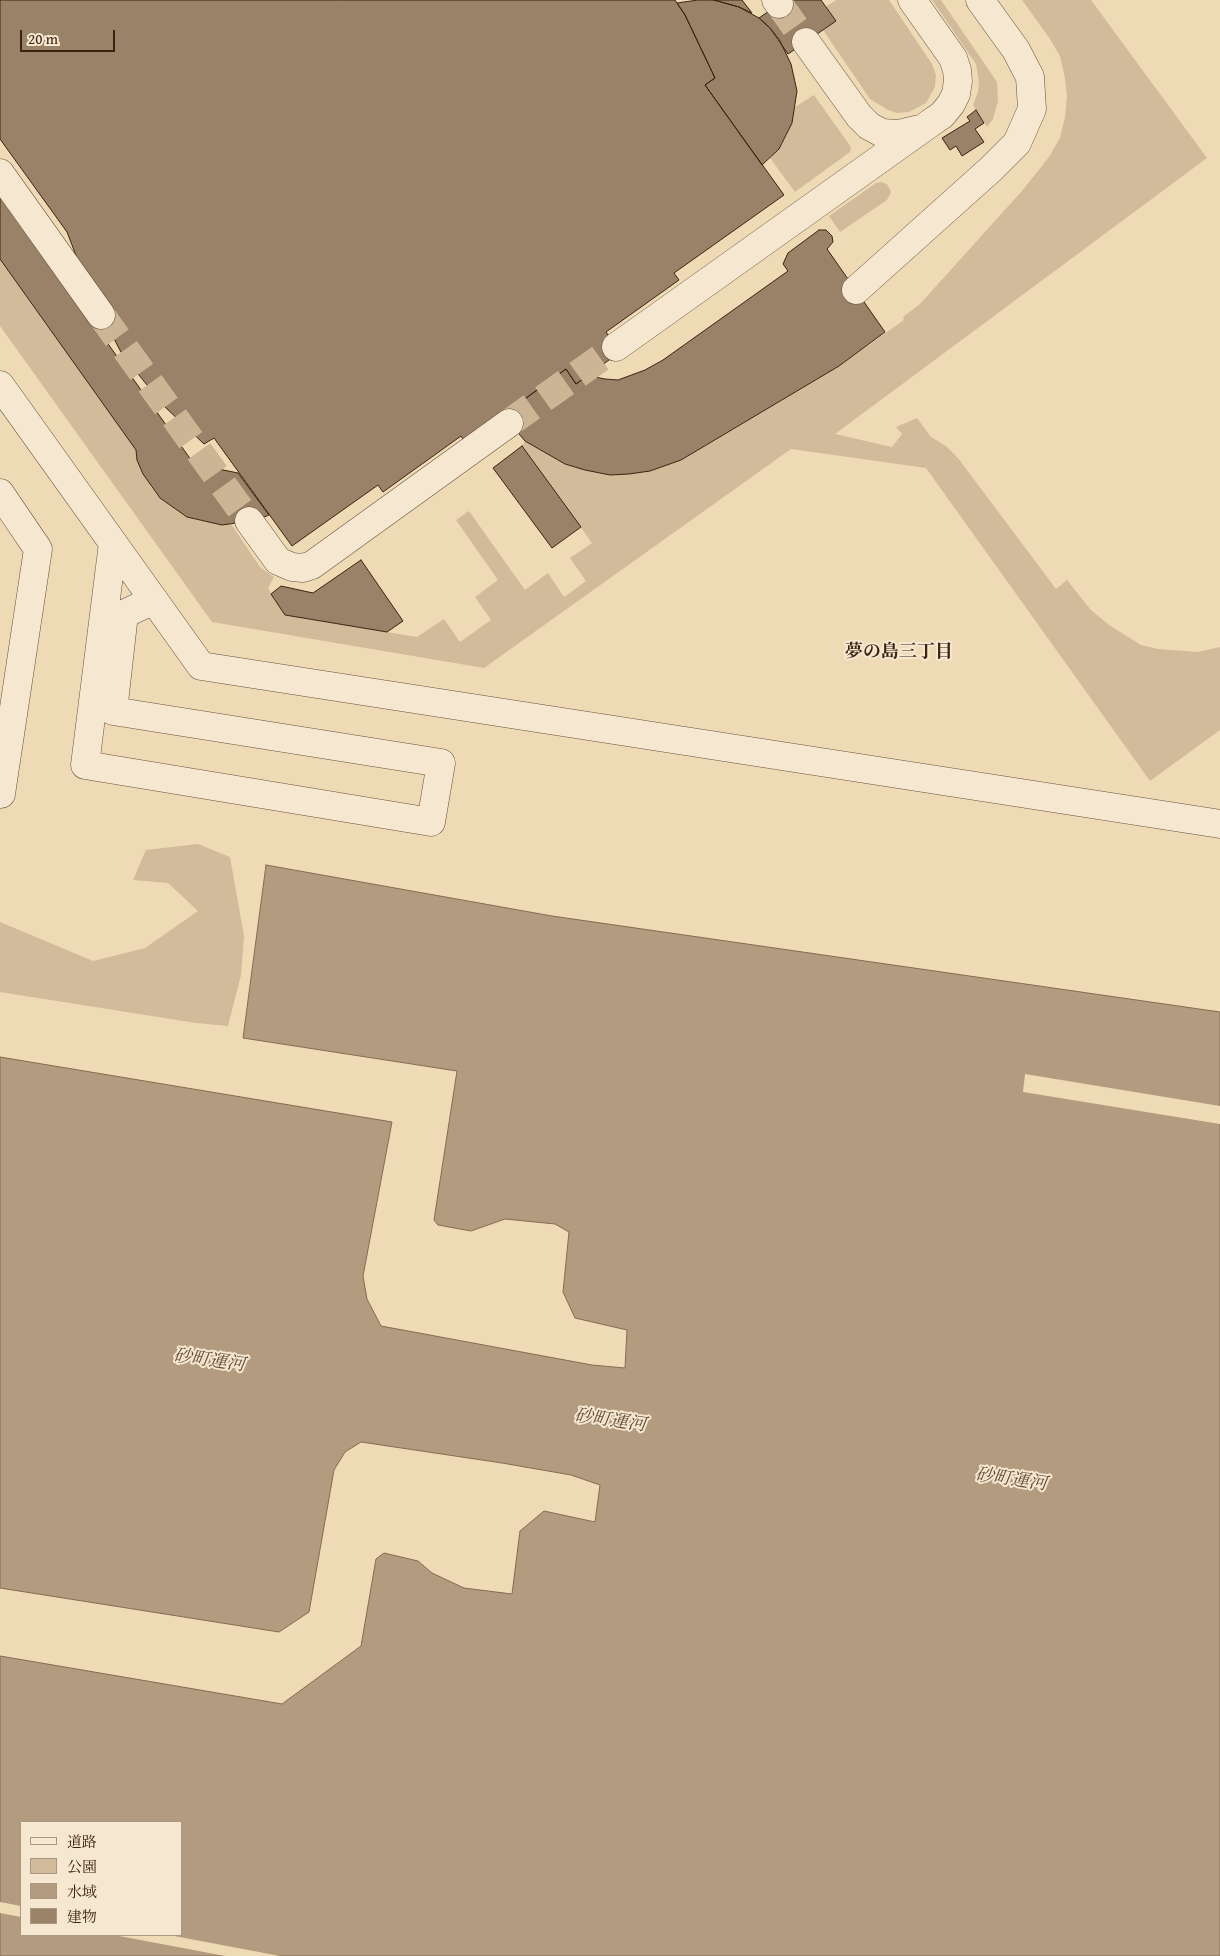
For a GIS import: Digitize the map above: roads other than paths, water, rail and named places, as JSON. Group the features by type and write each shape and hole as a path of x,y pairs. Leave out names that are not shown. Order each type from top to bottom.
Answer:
{"lane":[{"path":"616,347 942,115 956,94 957,70 953,58 912,0"},
{"path":"856,290 984,176 1018,143 1032,109 1030,77 1016,50 980,0"},
{"path":"806,42 859,116 869,126 882,133 898,134 914,131 929,124"},
{"path":"0,173 102,315"},
{"path":"0,385 201,666 1220,824"},
{"path":"249,521 278,561 292,567 303,568 312,565 509,424"},
{"path":"0,493 38,549 1,794"},
{"path":"113,543 85,765 431,822 441,763 113,712 124,614 154,600"}],"water":[{"name":"砂町運河","path":"266,865 552,916 1220,1012 1220,1956 0,1956 0,1656 282,1704 361,1646 376,1559 384,1553 418,1561 432,1573 464,1588 512,1594 520,1531 544,1511 595,1522 600,1485 571,1475 361,1442 345,1452 334,1470 309,1612 279,1632 0,1588 0,1057 392,1122 363,1276 367,1299 381,1326 592,1365 625,1368 627,1330 575,1318 563,1292 569,1232 555,1224 505,1219 471,1231 438,1225 434,1220 457,1071 243,1038"}],"tunnel":[{"path":"779,4 806,42"},
{"path":"101,315 249,521"},
{"path":"509,423 616,347"}],"district":[{"name":"夢の島三丁目","path":"899,652"}]}
